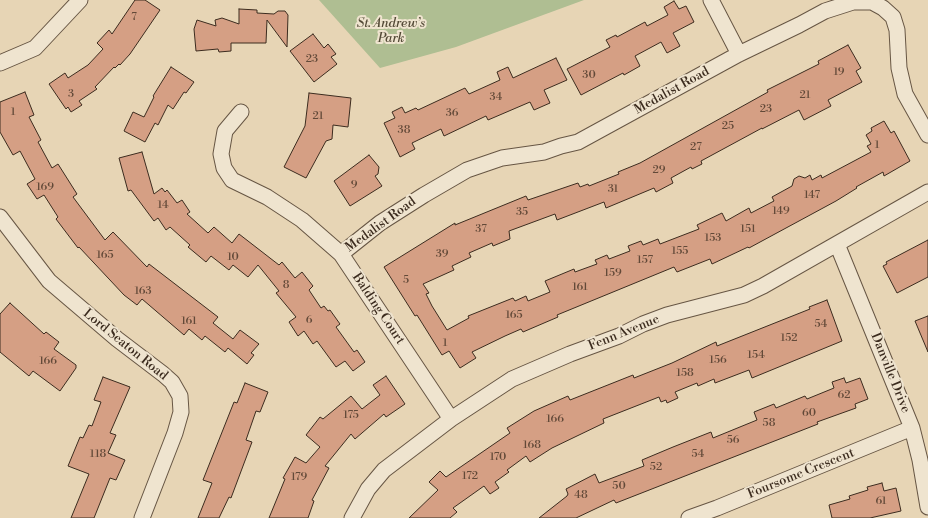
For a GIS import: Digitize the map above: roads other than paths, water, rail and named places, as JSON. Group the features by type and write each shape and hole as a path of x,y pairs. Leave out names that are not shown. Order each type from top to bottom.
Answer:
{"street":[{"path":"0,63 34,48 80,0"},
{"path":"711,0 739,54"},
{"name":"Medalist Road","path":"341,254 380,223 467,170 502,158 544,152 578,142 739,54 840,4 872,2 883,8 893,17 897,30 899,68 905,94 928,135"},
{"name":"Balding Court","path":"241,112 225,131 221,154 224,168 232,180 267,197 302,220 324,237 329,244 341,254 451,418"},
{"name":"Fenn Avenue","path":"352,518 368,489 384,470 451,418 527,371 619,336 655,320 744,295 763,286 928,192"},
{"name":"Lord Seaton Road","path":"0,216 49,281 117,339 163,374 172,382 180,396 181,412 175,433 142,518"},
{"name":"Danville Drive","path":"837,244 912,428 920,460 928,507"},
{"name":"Foursome Crescent","path":"689,518 719,513 912,428"}],"park label":[{"name":"St. Andrew’s Park","path":"391,32"}]}
